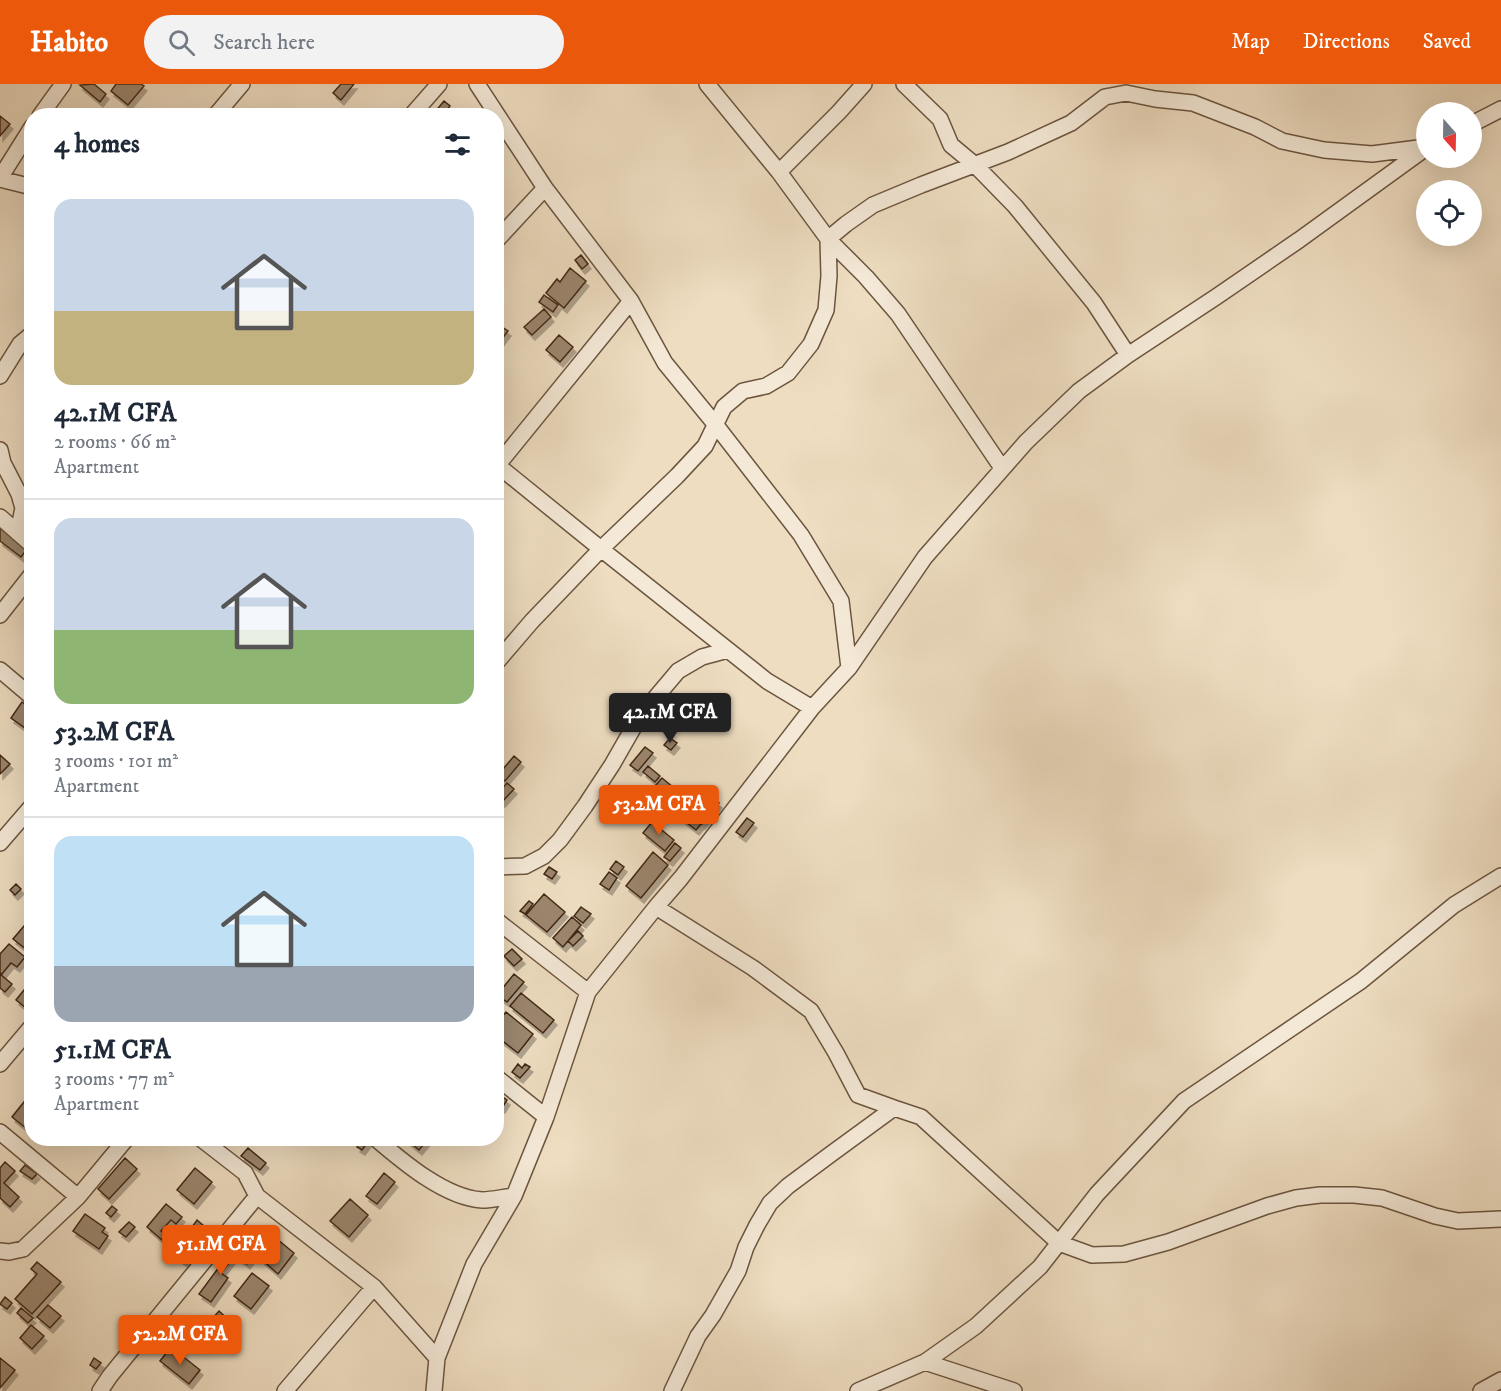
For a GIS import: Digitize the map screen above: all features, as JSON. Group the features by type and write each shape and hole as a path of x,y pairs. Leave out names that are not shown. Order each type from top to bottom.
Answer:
{"street":[{"path":"46,108 63,84"},
{"path":"222,108 242,84"},
{"path":"418,108 439,84"},
{"path":"477,84 493,108"},
{"path":"707,84 778,172 828,239 866,277 898,314 1002,468"},
{"path":"778,172 864,84"},
{"path":"904,84 940,119 951,145 975,165 1015,206 1094,303 1128,355"},
{"path":"828,239 873,205 1008,152 1071,123 1106,97 1126,93 1193,103 1255,127 1282,141 1324,150 1372,154 1416,149"},
{"path":"1482,119 1501,109"},
{"path":"504,125 545,188 631,301 665,363 801,535 841,601 849,668"},
{"path":"24,140 0,179 24,185"},
{"path":"434,1391 437,1358 474,1264 514,1196 546,1117 588,993 688,869 812,708 849,668 925,557 1026,442 1079,391 1128,355 1299,240 1416,155"},
{"path":"504,232 545,188"},
{"path":"504,654 601,549 705,447 723,407 743,391 766,386 788,373 811,344 826,310 829,276 828,239"},
{"path":"504,457 631,301"},
{"path":"0,376 24,341"},
{"path":"0,450 3,463 19,494 23,508 18,533"},
{"path":"504,472 766,681 812,708"},
{"path":"0,517 24,538"},
{"path":"0,615 24,584"},
{"path":"504,867 525,866 544,856 560,840 585,806 640,716 678,671 702,657 728,650"},
{"path":"0,670 24,691"},
{"path":"0,843 24,815"},
{"path":"858,1391 925,1362 976,1326 1040,1267 1097,1194 1184,1101 1361,981 1454,905 1501,876"},
{"path":"656,907 753,968 811,1011 858,1095 921,1117 1059,1243 1092,1255 1124,1254 1168,1242 1267,1206 1296,1198 1320,1195 1382,1198 1435,1216 1458,1221 1501,1219"},
{"path":"504,926 588,993"},
{"path":"0,1064 24,1036"},
{"path":"504,1083 546,1117"},
{"path":"672,1391 698,1336 738,1271 757,1224 770,1203 788,1186 894,1108"},
{"path":"0,1132 78,1197"},
{"path":"0,1251 23,1249 78,1197 120,1146"},
{"path":"210,1146 245,1173 257,1196 374,1287 437,1358"},
{"path":"385,1146 430,1181 457,1194 482,1200 514,1196"},
{"path":"100,1391 257,1196"},
{"path":"285,1391 374,1287"},
{"path":"925,1362 1014,1391"},
{"path":"1481,1391 1501,1380"}],"building":[{"path":"94,84 106,94 100,102 80,85"},
{"path":"116,84 144,86 128,105 111,91"},
{"path":"341,84 354,84 341,100 333,93"},
{"path":"444,101 450,106 449,108 438,108"},
{"path":"0,116 10,124 0,136"},
{"path":"581,255 588,264 582,269 575,260"},
{"path":"570,268 586,281 564,308 546,293 557,279 560,282"},
{"path":"544,295 558,305 553,312 539,302"},
{"path":"544,309 551,317 532,335 524,327"},
{"path":"559,335 573,347 560,362 546,350"},
{"path":"0,528 24,547 24,553 21,557 0,541"},
{"path":"22,702 24,703 24,727 11,718"},
{"path":"670,738 677,743 671,750 664,745"},
{"path":"645,747 653,753 638,771 630,765"},
{"path":"0,755 10,764 0,774"},
{"path":"514,756 521,762 505,781 504,768"},
{"path":"648,766 660,776 655,782 643,772"},
{"path":"662,778 673,787 667,794 656,785"},
{"path":"507,783 514,789 504,800 504,786"},
{"path":"668,797 701,824 696,830 662,803"},
{"path":"712,798 719,803 702,824 695,818"},
{"path":"747,818 754,823 743,837 736,832"},
{"path":"652,822 674,840 665,851 643,833"},
{"path":"675,843 681,848 670,861 664,857"},
{"path":"653,852 668,865 641,898 626,886"},
{"path":"616,861 624,867 618,875 610,869"},
{"path":"549,867 557,872 552,879 544,874"},
{"path":"609,872 617,878 609,890 600,884"},
{"path":"16,884 21,889 15,895 10,890"},
{"path":"544,894 565,912 547,932 526,915"},
{"path":"529,901 533,904 525,914 520,911"},
{"path":"581,907 591,914 583,923 574,916"},
{"path":"572,917 581,925 563,947 553,938"},
{"path":"24,926 24,948 13,939"},
{"path":"578,931 583,936 573,946 568,941"},
{"path":"9,944 24,958 17,967 11,963 2,974 0,973 0,954"},
{"path":"512,949 522,959 514,966 504,956"},
{"path":"0,974 12,984 5,992 0,988"},
{"path":"514,974 524,982 507,1002 504,1000 504,986"},
{"path":"24,990 24,1006 16,1000"},
{"path":"521,993 554,1020 543,1033 510,1006"},
{"path":"506,1012 533,1034 518,1053 504,1042 504,1014"},
{"path":"518,1064 522,1068 525,1064 530,1067 520,1078 512,1072"},
{"path":"24,1102 24,1127 12,1117"},
{"path":"248,1148 266,1163 260,1170 241,1156"},
{"path":"125,1158 137,1169 109,1199 98,1189"},
{"path":"5,1162 15,1171 4,1183 19,1197 10,1207 0,1198 0,1168"},
{"path":"25,1165 37,1174 32,1179 20,1171"},
{"path":"195,1168 212,1182 194,1204 177,1190"},
{"path":"384,1173 395,1182 377,1204 366,1196"},
{"path":"350,1199 368,1215 349,1237 330,1221"},
{"path":"166,1204 182,1217 176,1224 171,1220 161,1231 166,1235 162,1240 147,1227"},
{"path":"112,1206 117,1210 111,1217 106,1213"},
{"path":"85,1214 105,1228 102,1232 108,1236 99,1249 73,1231"},
{"path":"197,1220 204,1226 199,1232 192,1227"},
{"path":"129,1222 135,1227 126,1237 119,1232"},
{"path":"268,1233 275,1239 270,1245 264,1239"},
{"path":"172,1238 184,1248 179,1255 166,1245"},
{"path":"277,1239 294,1253 278,1274 261,1259"},
{"path":"191,1246 195,1249 185,1262 180,1259"},
{"path":"234,1247 251,1259 247,1264 235,1255 221,1273 228,1278 211,1302 199,1294"},
{"path":"37,1262 61,1282 32,1314 15,1299 37,1274 31,1269"},
{"path":"252,1273 269,1286 251,1309 234,1296"},
{"path":"5,1297 12,1303 7,1309 0,1304"},
{"path":"48,1305 61,1316 50,1328 37,1317"},
{"path":"21,1308 33,1318 28,1323 17,1313"},
{"path":"219,1311 235,1326 220,1343 203,1329"},
{"path":"31,1325 44,1336 32,1349 20,1338"},
{"path":"171,1347 200,1370 189,1384 160,1361"},
{"path":"0,1358 15,1370 0,1388"},
{"path":"94,1358 101,1363 96,1369 90,1365"}]}
